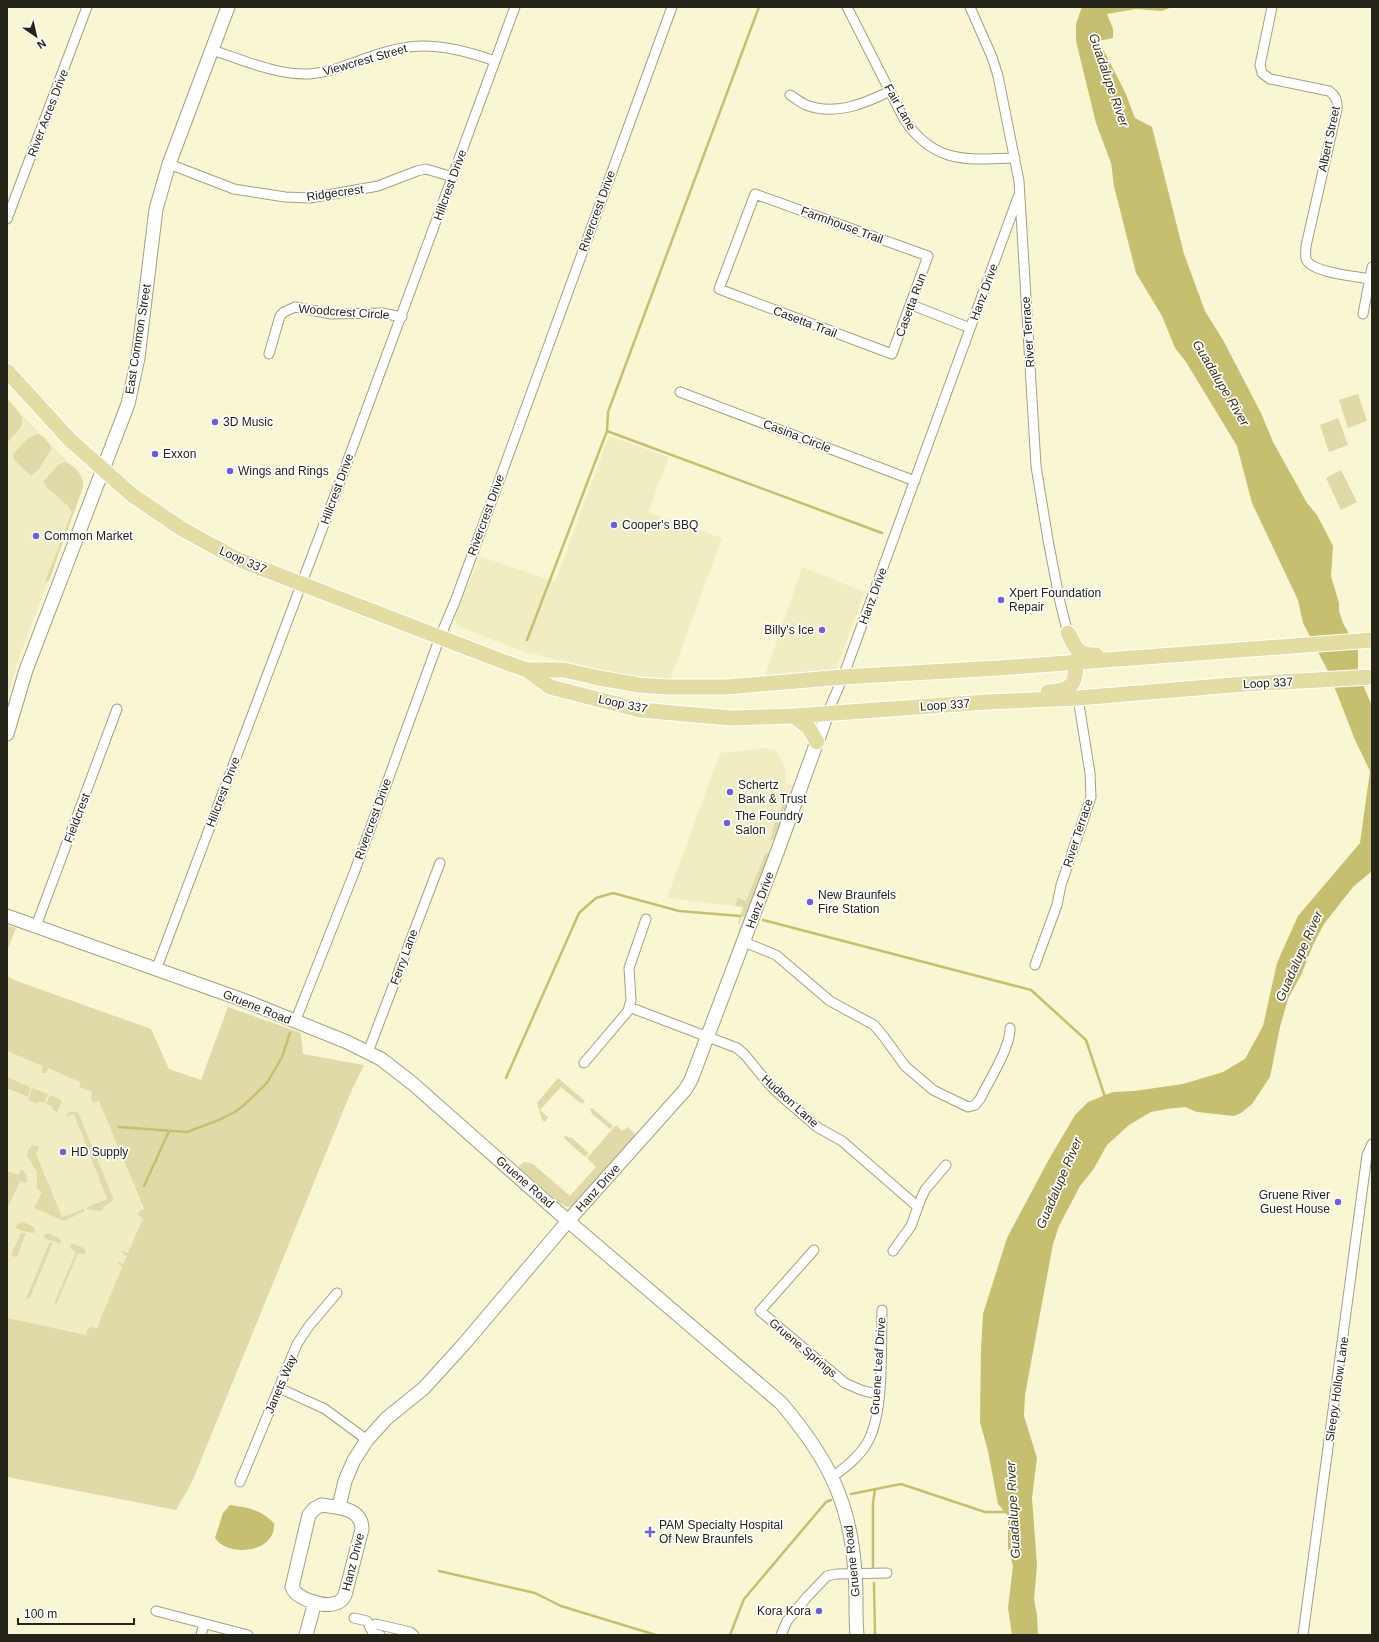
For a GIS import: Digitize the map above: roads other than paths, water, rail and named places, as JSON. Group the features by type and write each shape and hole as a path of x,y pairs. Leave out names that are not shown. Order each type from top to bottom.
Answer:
{"main road":[{"name":"Loop 337","path":"7,371 66,436 132,495 186,531 237,559 527,670 550,687 640,710 730,718 794,716 975,703 1078,698 1245,684 1372,677"},
{"path":"1068,633 1075,647 1086,655 1159,650 1167,655"},
{"path":"1053,663 1062,655 1068,633"},
{"name":"Loop 337","path":"527,670 564,670 639,685 667,687 726,687 843,677 999,668 1075,661 1372,640"},
{"path":"975,703 983,697 1065,690 1070,687 1075,677 1075,661"},
{"path":"794,716 808,727 817,742"}],"street":[{"name":"River Acres Drive","path":"7,219 88,7"},
{"name":"East Common Street","path":"7,734 26,670 128,404 134,381 156,209 169,164 228,7"},
{"name":"Hillcrest Drive","path":"156,970 402,317 515,7"},
{"name":"Rivercrest Drive","path":"295,1022 354,873 672,7"},
{"name":"Fair Lane","path":"847,7 912,131 927,145 954,157 969,160 1015,158"},
{"name":"River Terrace","path":"970,7 992,57 998,76 1015,158 1019,194 1036,466 1048,540 1075,661"},
{"name":"Albert Street","path":"1272,7 1260,65 1262,73 1270,79 1329,91 1337,100 1337,109 1306,246 1306,259 1311,265 1320,270 1370,279"},
{"name":"Viewcrest Street","path":"212,50 277,71 297,74 329,72 385,52 410,47 426,46 473,53 495,61"},
{"path":"790,95 806,105 819,108 844,108 867,103 890,91"},
{"name":"Ridgecrest","path":"169,164 234,189 285,197 310,198 378,186 417,170 426,169 453,177"},
{"name":"Farmhouse Trail","path":"719,289 755,194 928,256"},
{"name":"Hanz Drive","path":"339,1507 345,1481 354,1460 367,1440 387,1418 434,1378 568,1221 685,1090 697,1069 827,714 843,677 1019,194"},
{"name":"Casetta Run","path":"892,354 912,304 928,256"},
{"path":"1363,314 1372,267"},
{"name":"Casetta Trail","path":"719,289 892,354"},
{"path":"912,304 970,328"},
{"name":"Woodcrest Circle","path":"269,354 280,316 284,312 295,307 331,314 382,313 402,317"},
{"name":"Casina Circle","path":"680,392 915,480"},
{"name":"River Terrace","path":"1035,965 1057,905 1061,884 1091,797 1090,773 1078,698"},
{"name":"Fieldcrest","path":"36,926 117,710"},
{"name":"Ferry Lane","path":"368,1052 440,863"},
{"name":"Gruene Road","path":"7,916 243,1000 347,1042 381,1059 412,1082 568,1221 781,1403 804,1430 832,1477 850,1527 855,1573 858,1635"},
{"path":"584,1063 624,1016 629,1007 631,1000 629,968 646,920"},
{"path":"744,942 776,955 830,1001 874,1025 881,1032 908,1070 933,1090 964,1106 972,1107 978,1102 1007,1045 1010,1028"},
{"name":"Hudson Lane","path":"629,1007 709,1036 739,1049 779,1094 818,1127 842,1141 918,1208"},
{"name":"Sleepy Hollow Lane","path":"1303,1635 1368,1154 1372,1144"},
{"path":"893,1251 911,1226 925,1190 946,1165"},
{"name":"Gruene Springs","path":"814,1250 760,1311 845,1383 878,1395"},
{"name":"Janets Way","path":"240,1482 303,1334 337,1294"},
{"name":"Gruene Leaf Drive","path":"832,1477 844,1469 857,1456 871,1435 877,1410 882,1310"},
{"path":"279,1388 325,1409 367,1440"},
{"name":"Hanz Drive","path":"321,1506 339,1507 358,1516 362,1522 362,1529 345,1595 341,1601 333,1605 315,1602 297,1596 292,1587 309,1515 314,1509 321,1506"},
{"path":"781,1635 787,1621 827,1576 855,1573 887,1573"},
{"path":"306,1635 315,1602"},
{"path":"156,1611 248,1635"},
{"path":"354,1618 367,1621 373,1633 380,1635"},
{"path":"201,1635 204,1624"},
{"path":"370,1628 376,1624 410,1632 414,1635"}],"water":[{"name":"Guadalupe River","path":"1082,7 1172,7 1162,11 1136,9 1107,14 1113,29 1113,38 1099,41 1125,92 1135,118 1152,127 1184,254 1205,311 1223,340 1261,413 1273,442 1307,503 1317,515 1333,546 1331,576 1339,603 1339,611 1343,623 1358,650 1358,673 1372,706 1372,871 1353,887 1324,924 1313,945 1301,975 1288,999 1280,1027 1270,1077 1252,1104 1241,1113 1234,1116 1197,1112 1185,1107 1167,1109 1151,1112 1129,1125 1107,1145 1093,1170 1080,1186 1059,1226 1053,1244 1025,1395 1024,1416 1037,1458 1032,1498 1037,1565 1034,1599 1037,1615 1038,1635 1012,1635 1008,1608 1013,1566 1008,1548 1008,1516 998,1504 988,1451 980,1422 983,1314 1007,1238 1048,1161 1075,1115 1088,1102 1113,1092 1134,1091 1183,1084 1223,1072 1245,1059 1263,1026 1277,963 1298,916 1360,843 1370,771 1355,740 1329,673 1303,623 1298,600 1252,503 1237,446 1186,362 1175,348 1162,316 1136,273 1114,186 1111,163 1096,123 1076,41 1076,24"},
{"path":"230,1505 259,1512 274,1523 273,1533 268,1541 260,1546 240,1550 221,1544 215,1538 223,1513"}],"waterway":[{"path":"759,7 608,412 607,431 882,533"},
{"path":"527,640 607,431"},
{"path":"506,1078 579,913 596,898 613,893 679,911 740,916"},
{"path":"763,920 1031,990 1086,1040 1105,1097"},
{"path":"119,1127 187,1132 219,1120 235,1112 267,1083 282,1057 290,1033"},
{"path":"144,1186 169,1131"},
{"name":"Guadalupe River","path":"851,1494 901,1484 985,1512 1007,1512"},
{"path":"873,1567 873,1503 875,1489"},
{"path":"730,1635 744,1599 826,1502 831,1500"},
{"path":"439,1571 535,1593 561,1606 656,1635"},
{"path":"874,1583 875,1635"}],"place":[{"name":"3D Music","path":"215,422"},
{"name":"Exxon","path":"155,454"},
{"name":"Wings and Rings","path":"230,471"},
{"name":"Cooper's BBQ","path":"614,525"},
{"name":"Common Market","path":"36,536"},
{"name":"Xpert Foundation Repair","path":"1001,600"},
{"name":"Billy's Ice","path":"822,630"},
{"name":"Schertz Bank & Trust","path":"730,792"},
{"name":"The Foundry Salon","path":"727,823"},
{"name":"New Braunfels Fire Station","path":"810,902"},
{"name":"HD Supply","path":"63,1152"},
{"name":"Gruene River Guest House","path":"1338,1202"},
{"name":"PAM Specialty Hospital Of New Braunfels","path":"650,1532"},
{"name":"Kora Kora","path":"819,1611"}]}
